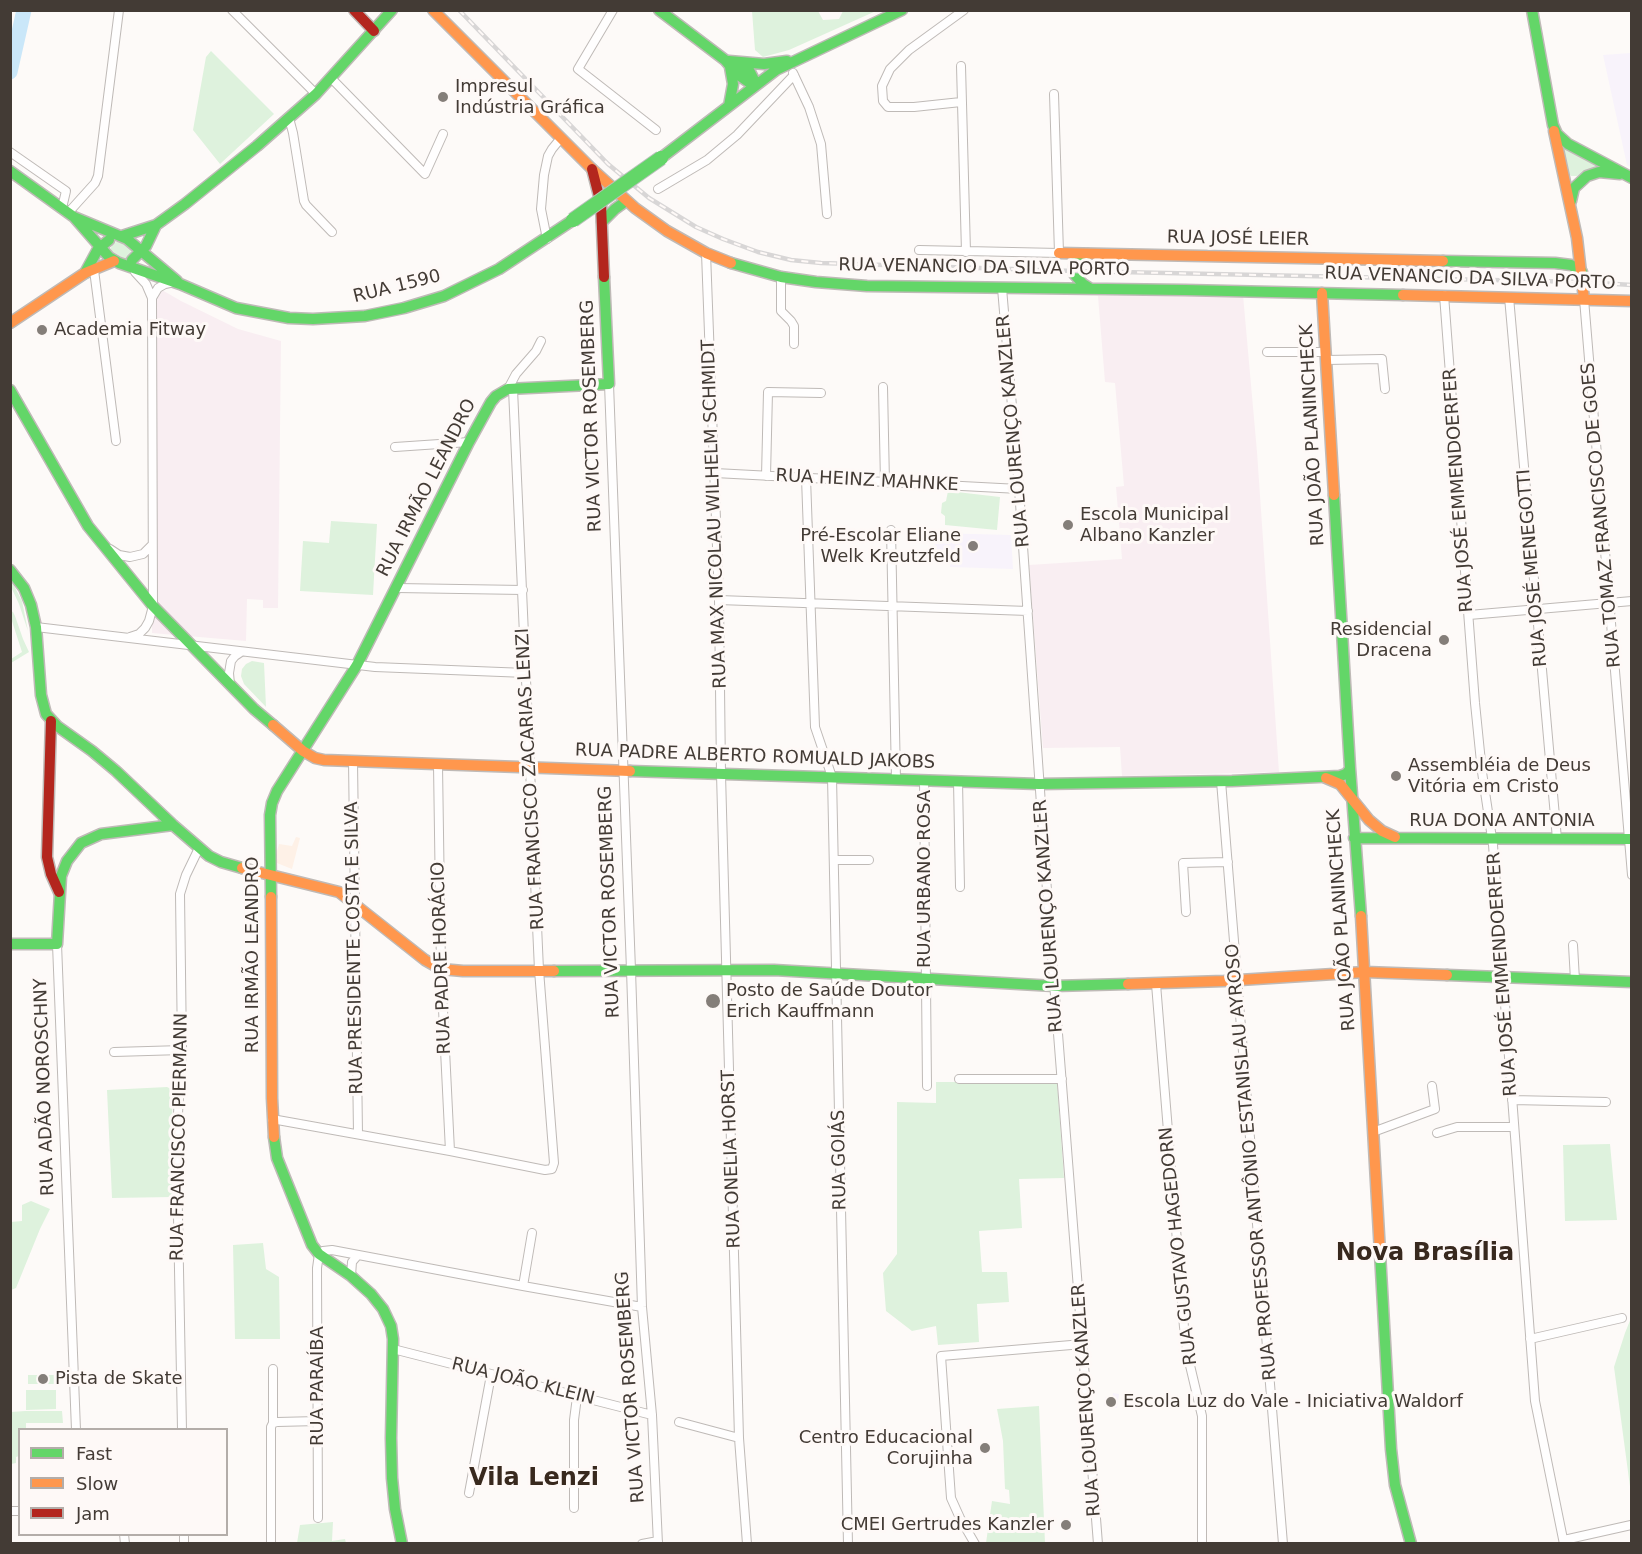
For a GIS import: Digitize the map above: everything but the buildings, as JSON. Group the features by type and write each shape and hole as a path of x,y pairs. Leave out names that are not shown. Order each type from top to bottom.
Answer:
{"main road":[{"path":"354,10 374,31"},
{"path":"90,271 123,250 212,182 289,118 316,94 392,10"},
{"name":"RUA VENANCIO DA SILVA PORTO","path":"433,10 592,170 627,201 667,231 706,253 737,265 781,277 867,286 1444,295 1632,301"},
{"path":"659,10 728,63 741,78 755,85"},
{"path":"728,63 792,66 902,10"},
{"path":"1532,10 1553,126 1577,238 1583,278 1578,299"},
{"path":"728,63 733,84 729,106"},
{"name":"RUA 1590","path":"180,284 221,302 257,313 289,318 348,318 404,308 444,296 499,269 547,239 661,158 755,85 792,66"},
{"path":"1553,126 1557,134 1568,144 1628,176"},
{"name":"RUA VICTOR ROSEMBERG","path":"592,170 602,222 609,384"},
{"path":"10,171 163,279 180,284"},
{"path":"1570,205 1572,192 1581,180 1593,173 1628,176"},
{"path":"1563,175 1571,181 1581,180"},
{"path":"602,222 627,201"},
{"path":"68,213 123,250 163,268 180,284"},
{"path":"10,323 123,250 156,225"},
{"path":"1555,263 1570,255 1577,238"},
{"path":"1059,253 1065,256 1083,285 1091,289"},
{"name":"RUA JOSÉ LEIER","path":"1059,253 1555,263 1571,265 1583,278"},
{"path":"1058,288 1074,270 1078,258 1090,254"},
{"path":"1583,278 1594,296 1601,299"},
{"name":"RUA JOÃO PLANINCHECK","path":"1322,293 1354,838 1365,972 1392,1467 1411,1544"},
{"path":"511,389 609,384"},
{"name":"RUA IRMÃO LEANDRO","path":"402,1544 392,1478 393,1333 386,1315 371,1294 351,1276 319,1254 312,1245 277,1158 272,1119 270,815 277,791 357,665 491,402 496,396 511,389"},
{"name":"RUA PADRE ALBERTO ROMUALD JAKOBS","path":"10,390 88,526 153,606 254,710 303,751 319,759 438,765 1039,784 1340,777 1350,769"},
{"path":"10,570 24,588 31,605 36,627 41,695 43,706 51,721 116,771 209,856 221,862 339,892 425,960 441,969 463,971 774,970 1054,986 1238,981 1365,972 1632,982"},
{"path":"51,721 48,865 59,892"},
{"path":"1323,777 1340,784 1352,798"},
{"name":"RUA DONA ANTONIA","path":"1352,798 1373,824 1388,835 1397,838 1631,839"},
{"name":"RUA ADÃO NOROSCHNY","path":"57,944 61,876 73,851 81,843 101,834 173,825"},
{"path":"1354,838 1397,838"},
{"path":"48,865 55,870 63,868"},
{"path":"10,944 57,944"}],"street":[{"path":"68,213 95,183 98,176 119,10"},
{"path":"232,10 316,94"},
{"path":"613,10 578,69 656,130"},
{"path":"961,102 888,107 883,101 882,86 890,69 909,50 964,10"},
{"path":"658,189 707,160 737,135 792,66 810,107 821,144 827,214"},
{"path":"961,66 966,252"},
{"path":"331,78 424,174 443,134"},
{"path":"1054,94 1059,253"},
{"path":"289,118 304,201 332,232"},
{"path":"547,239 541,209 544,175 552,149 561,138"},
{"path":"10,152 66,191 68,213"},
{"path":"123,250 146,284 152,298 153,606 145,628 139,634 127,638"},
{"name":"RUA JOSÉ LEIER","path":"919,250 1059,253"},
{"name":"RUA MAX NICOLAU WILHELM SCHMIDT","path":"706,253 719,600 722,774"},
{"path":"90,271 116,441"},
{"path":"781,277 781,311 794,326 794,344"},
{"path":"152,298 161,285 180,284"},
{"name":"RUA LOURENÇO KANZLER","path":"1002,288 1098,1544"},
{"name":"RUA JOSÉ EMMENDOERFER","path":"1444,295 1480,760 1492,839 1504,977 1535,1401 1564,1542"},
{"name":"RUA JOSÉ MENEGOTTI","path":"1509,297 1557,839"},
{"name":"RUA TOMAZ FRANCISCO DE GOES","path":"1578,299 1610,603 1631,839 1632,875"},
{"name":"RUA IRMÃO LEANDRO","path":"511,389 513,378 536,351 541,341"},
{"path":"1267,352 1382,359 1385,389"},
{"name":"RUA VICTOR ROSEMBERG","path":"609,384 632,970 642,1307 652,1415 658,1542"},
{"path":"883,387 885,483"},
{"name":"RUA FRANCISCO ZACARIAS LENZI","path":"450,1151 545,1170 552,1168 554,1163 539,970 523,590 511,389"},
{"path":"766,476 768,392 821,393"},
{"path":"395,447 469,442"},
{"name":"RUA HEINZ MAHNKE","path":"714,473 1019,489"},
{"name":"RUA GOIÁS","path":"806,478 815,727 832,777 848,1544"},
{"path":"891,530 896,779"},
{"path":"103,545 118,555 130,557 143,554 152,546"},
{"path":"397,588 523,590"},
{"path":"719,600 1028,611"},
{"path":"1469,615 1632,601"},
{"path":"36,627 375,667 526,673"},
{"path":"230,685 229,667 235,656 241,652"},
{"name":"RUA PRESIDENTE COSTA E SILVA","path":"352,761 358,1134"},
{"name":"RUA PADRE HORÁCIO","path":"438,765 441,969 450,1151"},
{"name":"RUA ONELIA HORST","path":"722,774 739,1438 747,1544"},
{"name":"RUA URBANO ROSA","path":"924,780 927,1086"},
{"path":"958,781 960,887"},
{"name":"RUA PROFESSOR ANTÔNIO ESTANISLAU AYROSO","path":"1221,781 1283,1544"},
{"name":"RUA FRANCISCO PIERMANN","path":"182,1428 177,1129 182,1050 180,894 199,848"},
{"path":"834,860 869,860"},
{"path":"1186,912 1183,863 1228,862"},
{"name":"RUA ADÃO NOROSCHNY","path":"57,944 75,1428"},
{"path":"1574,945 1575,980"},
{"name":"RUA GUSTAVO HAGEDORN","path":"1156,984 1184,1327 1188,1357 1202,1416 1202,1544"},
{"path":"114,1052 182,1050"},
{"path":"959,1079 1062,1079"},
{"path":"1372,1132 1435,1109 1432,1086"},
{"path":"1512,1100 1606,1102"},
{"path":"272,1119 450,1151"},
{"path":"1437,1133 1457,1127 1514,1127"},
{"path":"523,1286 532,1233"},
{"path":"319,1254 328,1249 642,1307"},
{"name":"RUA PARAÍBA","path":"318,1518 317,1268 319,1254"},
{"path":"351,1276 352,1262 358,1255"},
{"path":"1530,1339 1622,1318"},
{"path":"975,1544 951,1498 941,1356 1083,1344"},
{"name":"RUA JOÃO KLEIN","path":"393,1349 652,1415"},
{"path":"271,1544 270,1431 273,1423 273,1369"},
{"path":"469,1493 491,1375"},
{"path":"574,1508 574,1420 577,1397"},
{"path":"273,1423 318,1421"},
{"path":"680,1422 739,1438"},
{"path":"1564,1542 1631,1525"},
{"path":"642,1544 658,1542"}],"shaded area":[{"path":"1632,53 1631,167 1627,165 1603,55"},
{"path":"162,290 238,329 281,341 278,608 263,608 263,600 247,599 246,641 152,633 154,300"},
{"path":"1243,295 1257,452 1279,772 1122,776 1120,747 1043,748 1029,565 1122,559 1116,487 1124,486 1115,383 1105,382 1098,296"},
{"name":"Pré-Escolar Eliane Welk Kreutzfeld","path":"935,533 1011,535 1013,569 950,567 951,558 934,557"},
{"path":"296,837 300,838 292,869 277,863 277,851 279,844 292,846"},
{"name":"Escola Luz do Vale - Iniciativa Waldorf","path":"1113,1393 1119,1394 1117,1408 1104,1406 1105,1397 1112,1398"},
{"name":"Escola Luz do Vale - Iniciativa Waldorf","path":"1129,1393 1130,1398 1137,1396 1138,1405 1125,1407 1123,1394"}],"green space":[{"path":"752,11 818,11 823,20 839,19 843,11 876,11 789,50 763,57 755,50"},
{"path":"211,51 274,114 220,164 193,130 206,57"},
{"path":"1562,146 1600,164 1577,176 1571,176"},
{"path":"121,241 131,250 130,255 125,259 110,250 113,243"},
{"path":"948,491 1000,497 997,530 945,525 945,516 941,513 942,503 946,501"},
{"path":"331,521 377,524 373,595 300,591 303,541 329,543"},
{"path":"10,578 22,601 28,631 11,587"},
{"path":"11,611 29,652 11,663 11,659 22,652 11,618"},
{"path":"252,661 264,663 266,707 244,684 241,676 242,669"},
{"path":"936,1082 1057,1082 1064,1178 1019,1179 1022,1228 979,1231 982,1272 1007,1272 1009,1302 977,1304 979,1342 938,1345 936,1326 912,1331 886,1311 883,1273 897,1254 897,1102 936,1103"},
{"path":"167,1087 171,1089 173,1126 172,1197 112,1198 107,1090"},
{"path":"1610,1144 1617,1220 1565,1221 1563,1145"},
{"path":"31,1201 50,1209 16,1288 11,1290 11,1222 22,1221 22,1205"},
{"path":"263,1243 266,1269 279,1277 280,1339 235,1339 233,1245"},
{"path":"1632,1318 1631,1494 1614,1367"},
{"name":"Pista de Skate","path":"28,1375 57,1375 57,1384 28,1384"},
{"path":"26,1390 56,1390 56,1409 26,1410"},
{"path":"1039,1406 1045,1543 986,1543 992,1501 1010,1504 1009,1490 1005,1489 1003,1441 997,1409"},
{"path":"62,1411 63,1423 26,1423 26,1428 18,1428 18,1456 16,1463 11,1464 11,1412"},
{"path":"333,1522 332,1541 345,1539 346,1543 297,1543 300,1525"}],"waterway":[{"path":"10,72 24,10"}],"railway":[{"path":"459,10 608,164 649,198 696,227 723,239 758,252 791,260 821,263 1074,271 1632,285"}],"traffic: fast":[{"path":"122,236 156,225 257,146 316,94 392,10"},
{"path":"659,10 725,60 737,74 754,86"},
{"path":"661,158 776,70 902,10"},
{"path":"1532,10 1553,125 1557,134 1568,144 1632,178"},
{"path":"729,61 764,64 787,61"},
{"path":"734,62 750,72 756,84"},
{"path":"729,106 733,84 730,67"},
{"path":"573,220 661,158"},
{"path":"10,171 74,217 127,239 177,281"},
{"path":"1571,201 1574,188 1587,176 1599,172 1620,174"},
{"path":"602,222 626,201"},
{"path":"74,217 109,257 119,263 180,284 236,308 289,318 313,319 365,316 404,308 444,296 499,269 573,220"},
{"path":"132,260 146,246 156,225"},
{"path":"85,273 98,249 109,240"},
{"path":"1088,254 1076,261 1074,274 1091,289"},
{"path":"1443,261 1555,263 1571,265 1582,272"},
{"path":"731,263 781,277 867,286 1403,295"},
{"path":"271,897 270,815 277,791 357,665 491,402 508,389 609,384 604,277"},
{"path":"10,390 88,526 153,606 254,709 273,725"},
{"path":"1334,495 1361,916"},
{"path":"10,570 24,588 31,605 36,627 41,695 46,714 57,726 116,771 209,856 242,868"},
{"path":"630,771 1039,784 1232,781 1340,776 1346,774 1350,769"},
{"path":"10,944 57,944 61,876 67,861 81,843 101,834 173,825"},
{"path":"1354,838 1632,839"},
{"path":"554,971 774,970 1054,986 1128,984"},
{"path":"1447,975 1632,982"},
{"path":"274,1137 277,1158 312,1245 319,1254 351,1276 371,1294 383,1309 391,1326 393,1339 392,1478 402,1544"},
{"path":"1380,1253 1391,1449 1395,1485 1411,1544"}],"traffic: slow":[{"path":"433,10 592,169 635,208 667,231 706,253 731,263"},
{"path":"1554,131 1577,238 1584,299"},
{"path":"1059,253 1443,261"},
{"path":"10,323 85,273 114,261"},
{"path":"1322,293 1334,495"},
{"path":"1403,295 1632,301"},
{"path":"273,725 303,751 324,760 630,771"},
{"path":"1326,778 1340,784 1369,820 1382,831 1395,837"},
{"path":"242,868 339,892 425,960 441,969 554,971"},
{"path":"271,897 274,1137"},
{"path":"1361,916 1380,1253"},
{"path":"1128,984 1224,981 1365,972 1447,975"}],"traffic: jam":[{"path":"354,10 374,31"},
{"path":"592,169 601,204 604,277"},
{"path":"51,721 47,857 59,892"}],"place":[{"name":"Impresul Indústria Gráfica","path":"443,97"},
{"name":"Academia Fitway","path":"42,330"},
{"name":"Escola Municipal Albano Kanzler","path":"1068,525"},
{"name":"Pré-Escolar Eliane Welk Kreutzfeld","path":"973,546"},
{"name":"Residencial Dracena","path":"1444,640"},
{"name":"Assembléia de Deus Vitória em Cristo","path":"1396,776"},
{"name":"Posto de Saúde Doutor Erich Kauffmann","path":"713,1001"},
{"name":"Pista de Skate","path":"43,1379"},
{"name":"Escola Luz do Vale - Iniciativa Waldorf","path":"1111,1402"},
{"name":"Centro Educacional Corujinha","path":"985,1448"},
{"name":"CMEI Gertrudes Kanzler","path":"1066,1525"}],"district":[{"name":"Nova Brasília","path":"1425,1254"},
{"name":"Vila Lenzi","path":"534,1479"}]}
